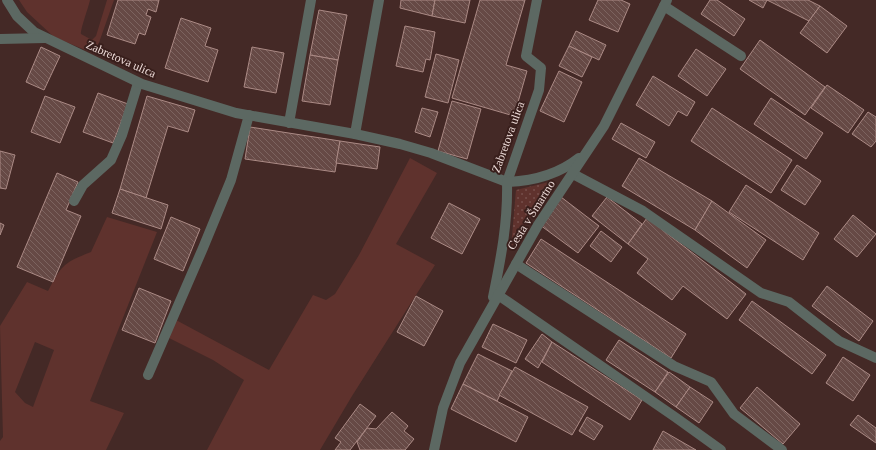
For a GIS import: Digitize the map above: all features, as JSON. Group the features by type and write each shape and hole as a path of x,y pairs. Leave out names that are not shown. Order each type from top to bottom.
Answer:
{"street":[{"name":"Zabretova ulica","path":"7,0 17,16 34,32 138,83 249,115 355,134 431,153 507,182 539,90 541,68 526,56 537,0"},
{"path":"289,123 311,0"},
{"path":"355,134 379,0"},
{"path":"666,3 741,56"},
{"name":"Cesta v Šmartno","path":"434,450 443,408 460,363 538,225 604,126 666,3"},
{"path":"0,39 47,38"},
{"path":"74,201 83,185 111,160 122,135 138,83"},
{"path":"148,375 231,180 249,115"},
{"path":"491,307 508,210 507,182 527,181 569,166 587,152"},
{"path":"573,174 643,211 761,293 789,302 839,341 876,358"},
{"path":"516,264 674,366 711,382 734,414 782,450"},
{"path":"498,295 721,450"}],"shaded area":[{"path":"19,0 90,0 81,34 92,40 96,36 107,0 114,0 95,54 54,37 27,12"},
{"path":"410,158 437,173 396,244 435,265 352,396 320,450 207,450 244,380 213,360 167,337 176,320 269,370 313,295 326,300 335,294 359,255"},
{"path":"553,181 511,248 516,190"},
{"path":"107,217 157,232 90,401 124,413 106,450 0,450 0,441 3,437 0,326 27,282 48,291 60,270 64,266 74,259 91,252","holes":["35,342 54,350 33,407 25,403 15,392"]}],"building":[{"path":"118,0 159,0 156,12 148,9 146,15 151,17 145,35 139,33 135,44 107,35"},
{"path":"401,0 435,0 432,16 400,8"},
{"path":"435,0 470,0 465,23 432,16"},
{"path":"480,0 525,0 506,65 527,71 514,116 452,98"},
{"path":"598,0 621,0 630,4 618,32 589,20"},
{"path":"710,0 717,0 745,19 734,36 701,14"},
{"path":"749,0 767,0 763,8"},
{"path":"767,0 808,0 820,6 809,21"},
{"path":"820,6 847,26 827,53 800,33"},
{"path":"319,10 347,15 338,60 310,55"},
{"path":"181,18 211,28 205,46 218,50 208,82 165,68"},
{"path":"405,26 435,32 430,60 426,59 423,72 396,66"},
{"path":"576,31 606,45 599,60 569,46"},
{"path":"760,40 825,87 805,115 740,69"},
{"path":"569,46 592,57 582,77 559,66"},
{"path":"41,47 60,56 44,90 26,82"},
{"path":"252,47 284,53 276,93 244,87"},
{"path":"696,49 726,69 707,96 678,76"},
{"path":"436,54 459,60 448,103 425,97"},
{"path":"310,55 338,60 330,105 302,101"},
{"path":"559,71 582,82 564,122 540,111"},
{"path":"653,76 695,102 687,116 678,111 669,126 636,105"},
{"path":"827,85 864,110 848,133 811,108"},
{"path":"98,93 128,104 113,143 83,132"},
{"path":"45,96 75,107 60,143 31,132"},
{"path":"147,96 195,110 188,132 168,126 146,198 120,189"},
{"path":"771,98 823,133 806,159 754,124"},
{"path":"452,101 481,109 467,159 438,151"},
{"path":"422,108 438,112 430,137 415,132"},
{"path":"712,108 792,160 771,193 691,141"},
{"path":"868,112 876,117 876,141 871,147 852,134"},
{"path":"621,123 655,142 646,158 612,139"},
{"path":"250,127 340,141 335,172 245,159"},
{"path":"340,141 380,147 377,169 336,163"},
{"path":"0,151 15,155 6,189 0,188"},
{"path":"639,158 712,201 695,230 622,186"},
{"path":"797,165 821,181 805,205 781,190"},
{"path":"57,173 78,182 66,210 81,216 53,282 17,267"},
{"path":"746,185 819,233 803,260 729,212"},
{"path":"120,189 168,205 161,229 112,213"},
{"path":"561,197 599,226 578,253 540,225"},
{"path":"607,197 642,224 628,244 592,216"},
{"path":"712,201 766,240 747,268 695,230"},
{"path":"449,203 480,219 462,254 431,238"},
{"path":"853,215 876,234 857,257 834,239"},
{"path":"171,217 200,229 183,271 154,259"},
{"path":"647,218 746,294 727,319 683,286 672,300 637,273 648,259 628,244"},
{"path":"0,223 4,225 0,235"},
{"path":"601,231 622,247 611,262 590,246"},
{"path":"541,239 686,334 671,358 526,263"},
{"path":"827,286 873,321 859,341 812,306"},
{"path":"139,288 171,301 155,343 122,330"},
{"path":"416,296 443,311 424,346 397,332"},
{"path":"752,301 826,355 812,374 739,320"},
{"path":"493,324 527,340 516,363 482,347"},
{"path":"542,334 552,342 538,368 525,359"},
{"path":"619,340 668,372 655,392 606,360"},
{"path":"552,342 642,400 630,420 542,362"},
{"path":"478,354 512,371 497,401 463,384"},
{"path":"843,357 870,375 853,401 826,383"},
{"path":"515,367 588,407 572,435 499,395"},
{"path":"669,372 690,387 676,407 655,392"},
{"path":"463,384 528,417 516,442 451,409"},
{"path":"690,387 713,402 699,423 676,407"},
{"path":"757,387 800,424 783,444 740,408"},
{"path":"360,404 376,416 350,450 335,450 341,442 335,438"},
{"path":"392,412 408,426 404,431 414,439 405,450 360,450 357,442 367,428 376,429"},
{"path":"858,415 876,428 876,443 850,425"},
{"path":"587,417 603,426 594,440 579,431"},
{"path":"663,431 696,450 653,450"}]}
